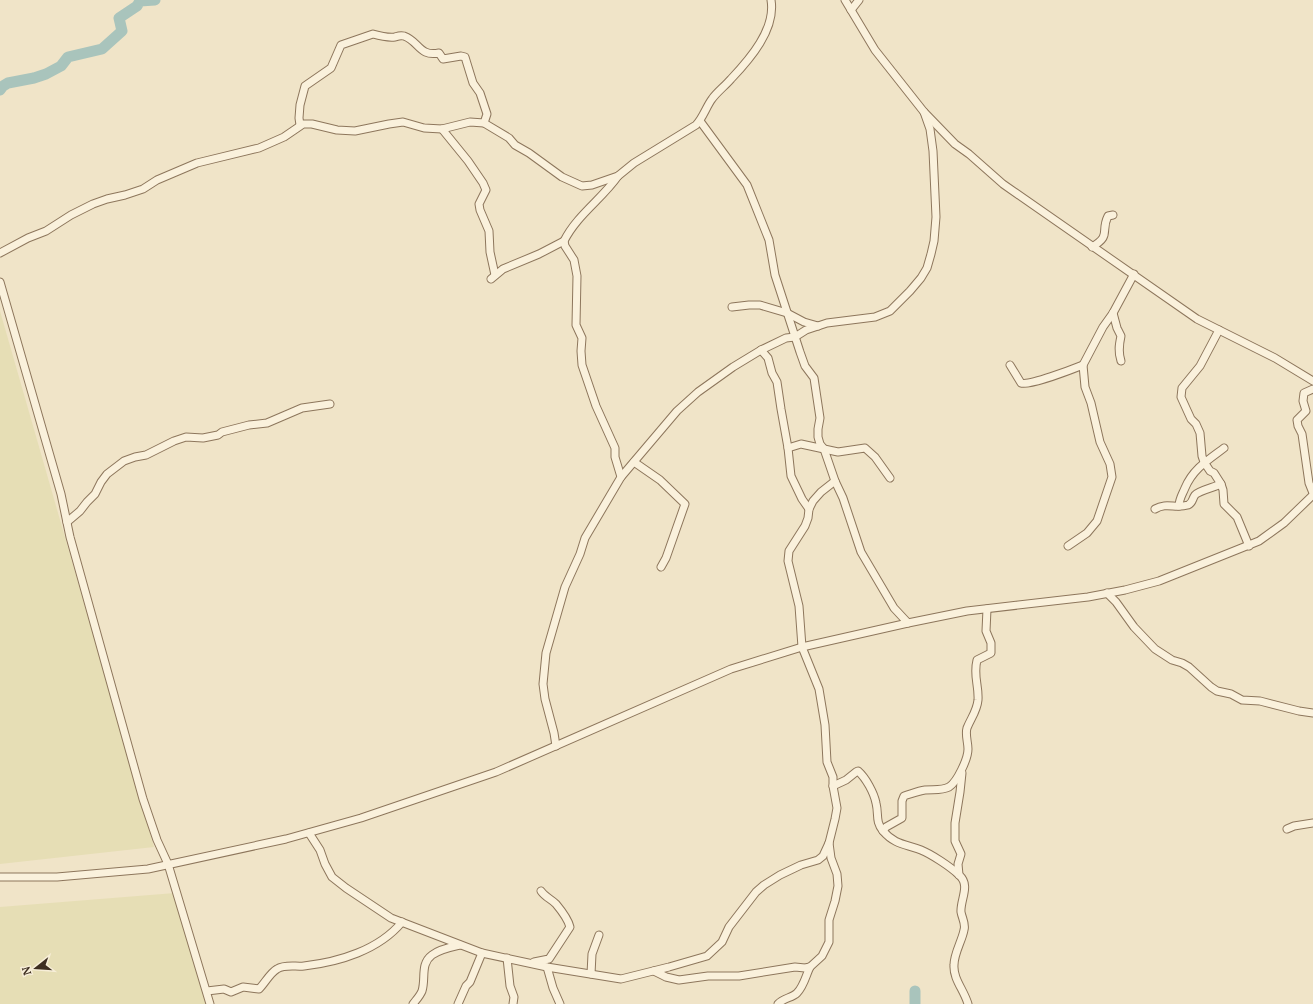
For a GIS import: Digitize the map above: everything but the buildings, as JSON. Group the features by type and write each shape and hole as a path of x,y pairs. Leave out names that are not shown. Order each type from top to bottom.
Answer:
{"street":[{"path":"442,129 468,161 486,190 479,204 489,231 493,277 503,268 539,254 564,241 573,226 590,205 610,188 618,176 634,163 682,135 700,121 712,98 732,79 762,41 772,7 771,0"},
{"path":"845,0 875,50 924,112 955,144 969,154 1003,184 1197,319 1275,358 1313,381"},
{"path":"851,10 859,0"},
{"path":"300,125 300,105 305,86 331,68 341,45 373,34 379,37 404,36 410,39 423,52 434,54 439,53 444,59 461,56 465,57 473,83 480,93 487,114 484,123"},
{"path":"556,746 543,684 546,653 565,588 580,554 585,538 621,478 676,411 688,400 733,367 761,350 786,338 795,337 806,330 827,323 875,317 890,311 910,291 927,268 934,241 936,218 933,151 930,129 924,112"},
{"path":"700,121 747,185 769,240 775,275 786,313 805,366 814,378 817,387 820,418 818,437 820,444 824,449 848,511 861,552 894,608 908,623"},
{"path":"0,253 28,238 46,231 71,215 98,202 143,190 157,180 197,163 259,148 284,137 300,125 312,124 337,130 355,131 403,122 424,128 442,129 470,122 484,123 509,138 515,146 529,153 562,176 582,186 592,185 618,176"},
{"path":"1092,247 1101,241 1105,234 1108,216 1113,215"},
{"path":"564,241 565,246 574,260 577,276 576,325 582,338 582,365 596,406 615,448 615,457 621,478"},
{"path":"1068,546 1087,533 1097,521 1112,477 1110,464 1100,442 1086,387 1083,365 1134,274"},
{"path":"0,282 61,494 67,522 143,799 168,864 210,1004"},
{"path":"732,307 749,305 760,306 786,313 804,322 818,326"},
{"path":"1113,313 1121,336 1119,346 1121,361"},
{"path":"1219,330 1200,366 1185,384 1181,392 1181,397 1191,419 1196,424 1200,433 1204,462 1221,484 1224,504 1237,517 1249,546"},
{"path":"761,350 768,358 772,373 778,382 780,408 788,448 791,476 802,499 809,509"},
{"path":"1010,365 1021,383 1024,384 1083,365"},
{"path":"0,877 57,877 142,870 286,839 360,818 503,769 731,669 802,647 967,611 1088,597 1125,590 1159,581 1249,546 1271,534 1313,494 1309,483 1302,434 1297,420 1306,411 1303,400 1304,393 1313,389"},
{"path":"67,522 95,494 107,474 124,461 146,455 174,441 186,438 203,438 249,425 267,423 302,408 330,404"},
{"path":"788,448 801,444 838,452 865,448 875,457 890,478"},
{"path":"1179,506 1179,500 1189,478 1204,462 1224,448"},
{"path":"634,462 660,480 685,504 666,558 661,567"},
{"path":"309,833 320,850 329,872 338,883 385,915 482,953 547,967 621,979 707,956 722,942 729,927 756,892 764,885 786,872 818,860 823,856 829,842 837,814 833,777 827,762 825,725 819,689 802,647 800,616 795,588 789,568 788,554 805,526 809,509 821,492 835,480"},
{"path":"1155,509 1165,504 1179,506 1189,505 1198,493 1221,484"},
{"path":"1107,593 1116,602 1134,627 1155,649 1172,660 1189,667 1217,691 1231,694 1242,700 1260,701 1313,713"},
{"path":"883,831 886,827 902,818 902,801 904,796 926,790 938,790 950,786 955,782 962,768 968,751 966,735 967,729 975,714 978,699 975,669 977,660 991,654 986,631 987,609"},
{"path":"959,875 958,864 960,854 955,841 955,823 962,768"},
{"path":"833,786 846,780 858,771 861,773 873,795 876,803 878,824 883,831 897,843 922,851 959,875 964,880 965,886 961,913 965,928 953,963 955,978 965,994 968,1004"},
{"path":"1287,829 1294,826 1313,823"},
{"path":"778,1004 784,999 797,993 801,988 810,967 822,956 829,942 829,920 838,886 837,874 831,858 829,842"},
{"path":"530,963 541,962 549,959 570,927 569,923 555,903 541,891"},
{"path":"207,992 224,989 231,992 243,987 259,989 277,969 284,966 298,967 332,962 358,953 381,941 396,930 402,922"},
{"path":"591,974 592,954 599,935"},
{"path":"413,1004 422,992 424,969 426,963 432,955 443,949 460,945"},
{"path":"458,1004 462,993 474,974 482,953"},
{"path":"507,958 510,986 514,997 513,1004"},
{"path":"549,959 564,969"},
{"path":"547,967 553,988 560,1004"},
{"path":"654,971 666,977 679,980 708,976 739,976 795,967 810,967"}],"shaded area":[{"path":"0,311 154,847 0,864"},
{"path":"175,893 207,1004 0,1004 0,907"}],"waterway":[{"path":"0,90 8,83 46,74 61,66 68,57 102,49 122,31 119,18 137,6 140,1 155,0"},
{"path":"915,991 915,1004"}]}
